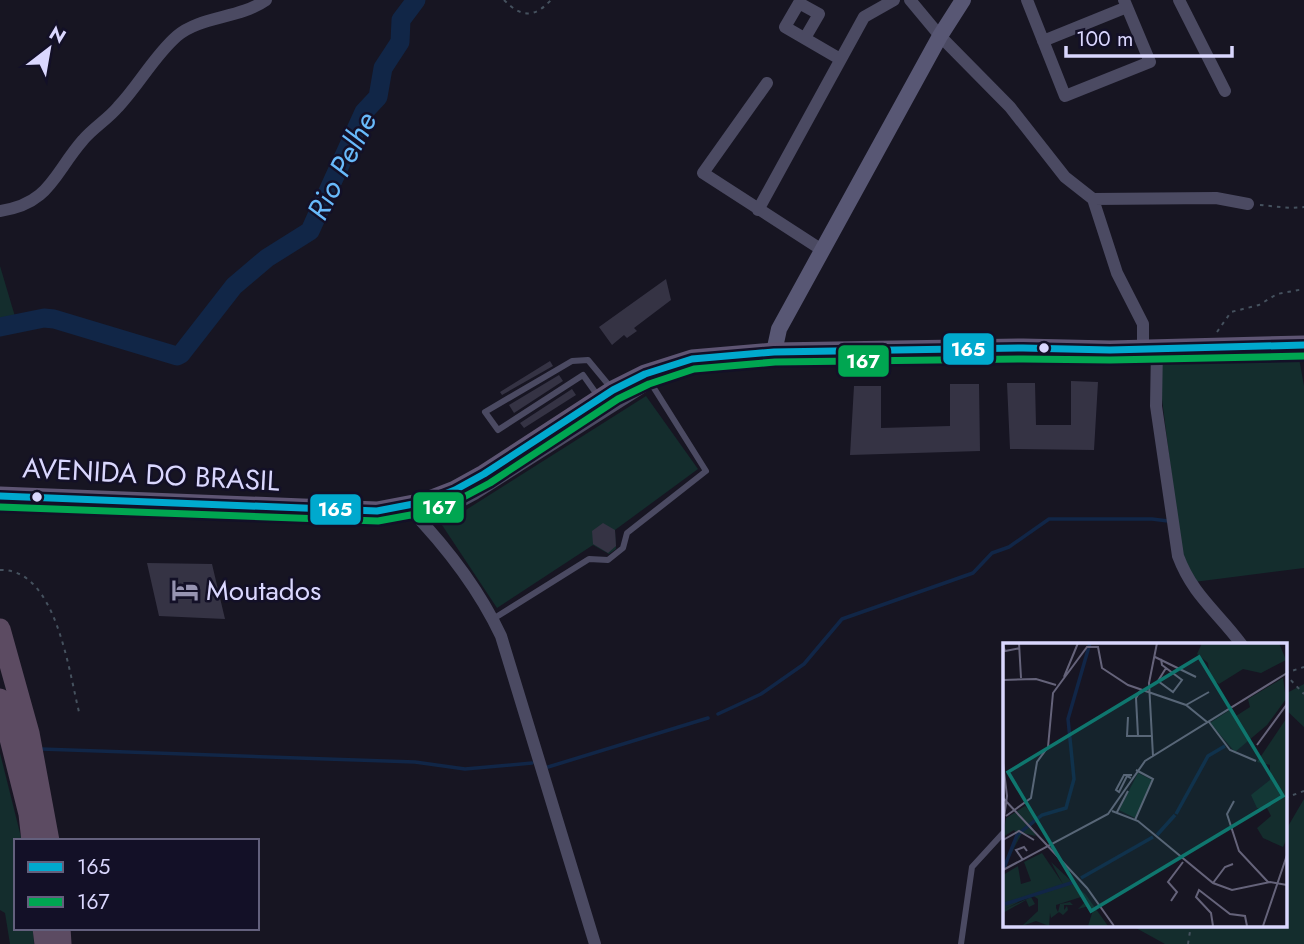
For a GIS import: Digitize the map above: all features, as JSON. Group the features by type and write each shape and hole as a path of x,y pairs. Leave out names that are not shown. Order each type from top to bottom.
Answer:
{"highway":[{"path":"0,629 29,733 49,839"},
{"path":"0,699 29,814 32,839"}],"main road":[{"name":"AVENIDA DO BRASIL","path":"0,496 377,511 407,506 455,490 606,394 649,379 692,359 774,352 1304,345"}],"street":[{"path":"0,211 22,206 51,186 85,137 117,109 177,36 197,26 239,14 266,0"},
{"path":"758,210 864,17 894,0"},
{"path":"910,0 940,36 1010,107 1065,177 1093,199 1117,273 1143,324 1150,347 1178,556 1185,575 1197,594 1240,643"},
{"path":"774,352 779,329 940,36 963,0"},
{"path":"1027,0 1043,41 1065,96 1150,62 1126,4 1043,41"},
{"path":"1179,0 1225,90"},
{"path":"805,38 840,59"},
{"path":"766,83 704,173 822,250"},
{"path":"1093,199 1216,198 1248,204"},
{"path":"789,314 789,341 798,352"},
{"path":"407,506 440,539 493,619 501,636 595,944"}],"lane":[{"path":"589,360 606,394 583,374 498,430 485,412 572,361 589,360"},
{"path":"425,524 477,496 649,379 706,471 627,534 624,548 608,560 589,559 493,619"},
{"path":"961,944 972,867 1003,833"}],"path":[{"path":"505,0 513,9 528,15 540,12 551,0"},
{"path":"1248,204 1304,207"},
{"path":"1205,347 1231,312 1259,305 1277,294 1304,289"},
{"path":"0,570 12,570 29,578 40,590 57,623 80,716"},
{"path":"1286,674 1304,667"},
{"path":"1286,675 1304,694"},
{"path":"1286,798 1304,791"},
{"path":"1188,944 1191,926"}],"green space":[{"path":"0,266 19,330 0,332"},
{"path":"1164,356 1299,358 1304,386 1304,568 1194,582 1182,558 1162,399 1160,363"},
{"path":"646,396 698,469 615,530 616,549 609,554 593,545 497,608 442,525"},
{"path":"1304,684 1304,727 1286,710 1286,693"},
{"path":"0,753 22,839 14,839 14,930 33,930 34,944 10,944 5,913 0,910"},
{"path":"1304,799 1304,944 1165,944 1136,928 1286,926 1287,828"}],"building":[{"path":"666,279 671,300 634,328 637,331 627,338 624,335 612,345 599,327"},
{"path":"550,361 553,366 502,395 500,392"},
{"path":"559,375 563,381 514,413 509,405"},
{"path":"1071,381 1098,382 1094,450 1010,449 1007,383 1035,383 1036,425 1071,425"},
{"path":"950,384 979,384 980,451 850,455 854,386 881,386 881,428 950,426"},
{"path":"572,389 576,395 524,428 520,423"},
{"path":"603,523 615,530 616,546 608,553 593,544 592,531"},
{"name":"Moutados","path":"147,563 212,564 225,619 159,616"}],"waterway":[{"name":"Rio Pelhe","path":"0,327 44,318 54,319 177,356 181,354 234,286 267,258 310,231 364,112 378,97 383,68 400,42 401,20 416,0"},
{"path":"718,714 761,694 804,664 842,619 973,573 992,553 1009,547 1049,519 1168,521"},
{"path":"548,767 708,718"},
{"path":"41,749 415,762 465,769 532,763"}],"transit line":[{"name":"165","path":"0,496 377,511 424,502 455,490 613,390 645,374 692,359 774,352 1023,348 1110,350 1304,345"},
{"name":"167","path":"0,507 378,521 427,512 460,499 490,483 618,399 649,384 694,369 775,362 1304,356"}],"place":[{"name":"Moutados","path":"185,590"}]}
